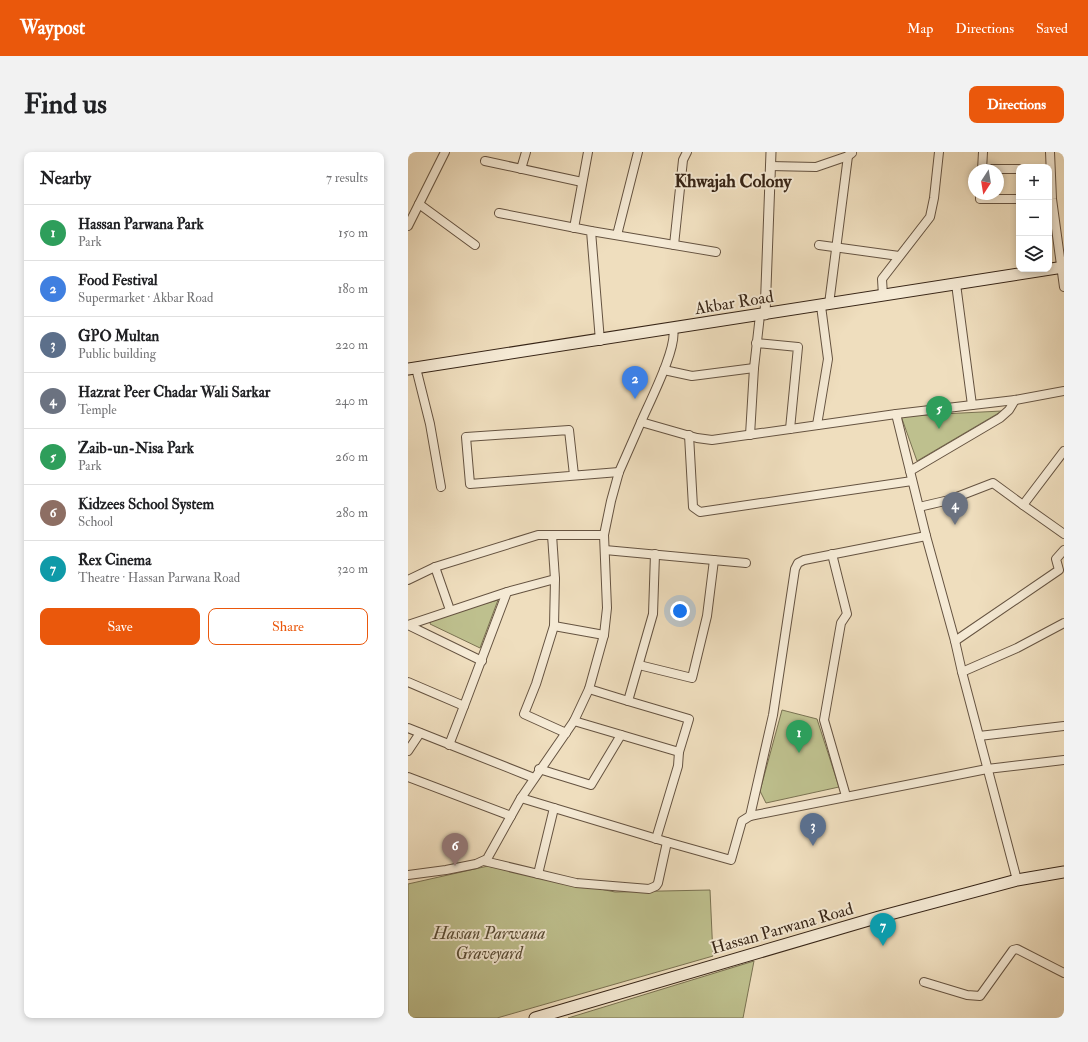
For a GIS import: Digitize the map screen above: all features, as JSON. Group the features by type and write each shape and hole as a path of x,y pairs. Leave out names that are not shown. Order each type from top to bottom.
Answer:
{"main road":[{"name":"Akbar Road","path":"412,369 600,341 1062,267"},
{"name":"Hassan Parwana Road","path":"536,1018 879,917 1017,880 1064,872"}],"street":[{"path":"408,226 411,213 419,204 445,152"},
{"path":"521,169 526,152"},
{"path":"574,228 588,152"},
{"path":"617,235 638,152"},
{"path":"674,245 683,160 687,152"},
{"path":"750,435 756,343 762,315 770,152"},
{"path":"883,296 882,279 930,217 934,198 939,152"},
{"path":"982,164 983,152"},
{"path":"1050,152 1050,164"},
{"path":"770,166 816,167 850,154 837,247 825,305 828,363 817,425"},
{"path":"485,161 582,182"},
{"path":"1004,169 1016,169"},
{"path":"1004,199 1016,199"},
{"path":"1051,200 1064,287"},
{"path":"419,204 475,245"},
{"path":"499,213 574,228 716,252"},
{"path":"591,231 600,341"},
{"path":"819,245 899,256"},
{"path":"956,284 972,405"},
{"path":"408,875 446,870 484,860 488,857 539,769 574,721 589,689 604,635 607,608 604,535 619,472 664,370 675,336 673,329"},
{"path":"756,343 798,347 790,429"},
{"path":"664,370 692,376 754,368"},
{"path":"412,369 430,424 441,487"},
{"path":"641,422 712,440 896,414 1015,400 1064,391"},
{"path":"910,471 1000,418 1009,410 1015,400"},
{"path":"896,414 926,536 956,641 962,672 1017,880"},
{"path":"574,475 569,430 466,436 470,484 619,472"},
{"path":"689,435 693,506 700,512 912,481"},
{"path":"1023,505 1064,451"},
{"path":"919,507 949,500 993,483 1064,534"},
{"path":"408,580 435,567 538,535 604,535"},
{"path":"552,535 555,579 554,626 536,684 524,714 566,733"},
{"path":"750,816 773,716 793,574 798,563 804,560 832,554 926,536"},
{"path":"605,550 746,562"},
{"path":"956,641 1061,573 1056,559 1064,550"},
{"path":"628,701 653,614 655,554"},
{"path":"832,554 847,614 841,623 824,720 846,796"},
{"path":"639,665 692,678 707,616 714,560"},
{"path":"435,567 450,610"},
{"path":"408,625 507,592 555,579"},
{"path":"449,745 507,592"},
{"path":"408,625 482,660"},
{"path":"554,626 604,635"},
{"path":"962,672 1063,626"},
{"path":"408,682 464,706"},
{"path":"589,689 689,719 679,752 678,766 656,839"},
{"path":"574,721 679,752"},
{"path":"980,736 1064,726"},
{"path":"408,728 534,778"},
{"path":"408,751 420,733"},
{"path":"539,769 591,785 621,735"},
{"path":"521,798 731,860 742,821 750,816 987,769 1064,760"},
{"path":"408,778 511,816"},
{"path":"538,874 554,808"},
{"path":"484,860 588,885 649,889 656,886 658,883 667,842"},
{"path":"924,982 967,995 980,996 1013,950 1017,949 1064,973"}],"green space":[{"path":"1002,411 917,461 901,416"},
{"path":"498,600 480,648 430,624 432,618"},
{"path":"782,710 817,719 839,787 766,803 760,791"},
{"name":"Hassan Parwana Graveyard","path":"488,866 615,892 710,890 713,956 497,1018 408,1018 408,884"},
{"path":"754,961 743,1018 568,1018"}],"place":[{"name":"Food Festival","path":"635,399"},
{"name":"Zaib-un-Nisa Park","path":"939,429"},
{"name":"Hazrat Peer Chadar Wali Sarkar","path":"955,525"},
{"name":"Hassan Parwana Park","path":"799,753"},
{"name":"GPO Multan","path":"813,846"},
{"name":"Kidzees School System","path":"455,866"},
{"name":"Rex Cinema","path":"883,946"}],"district":[{"name":"Khwajah Colony","path":"733,181"}]}
